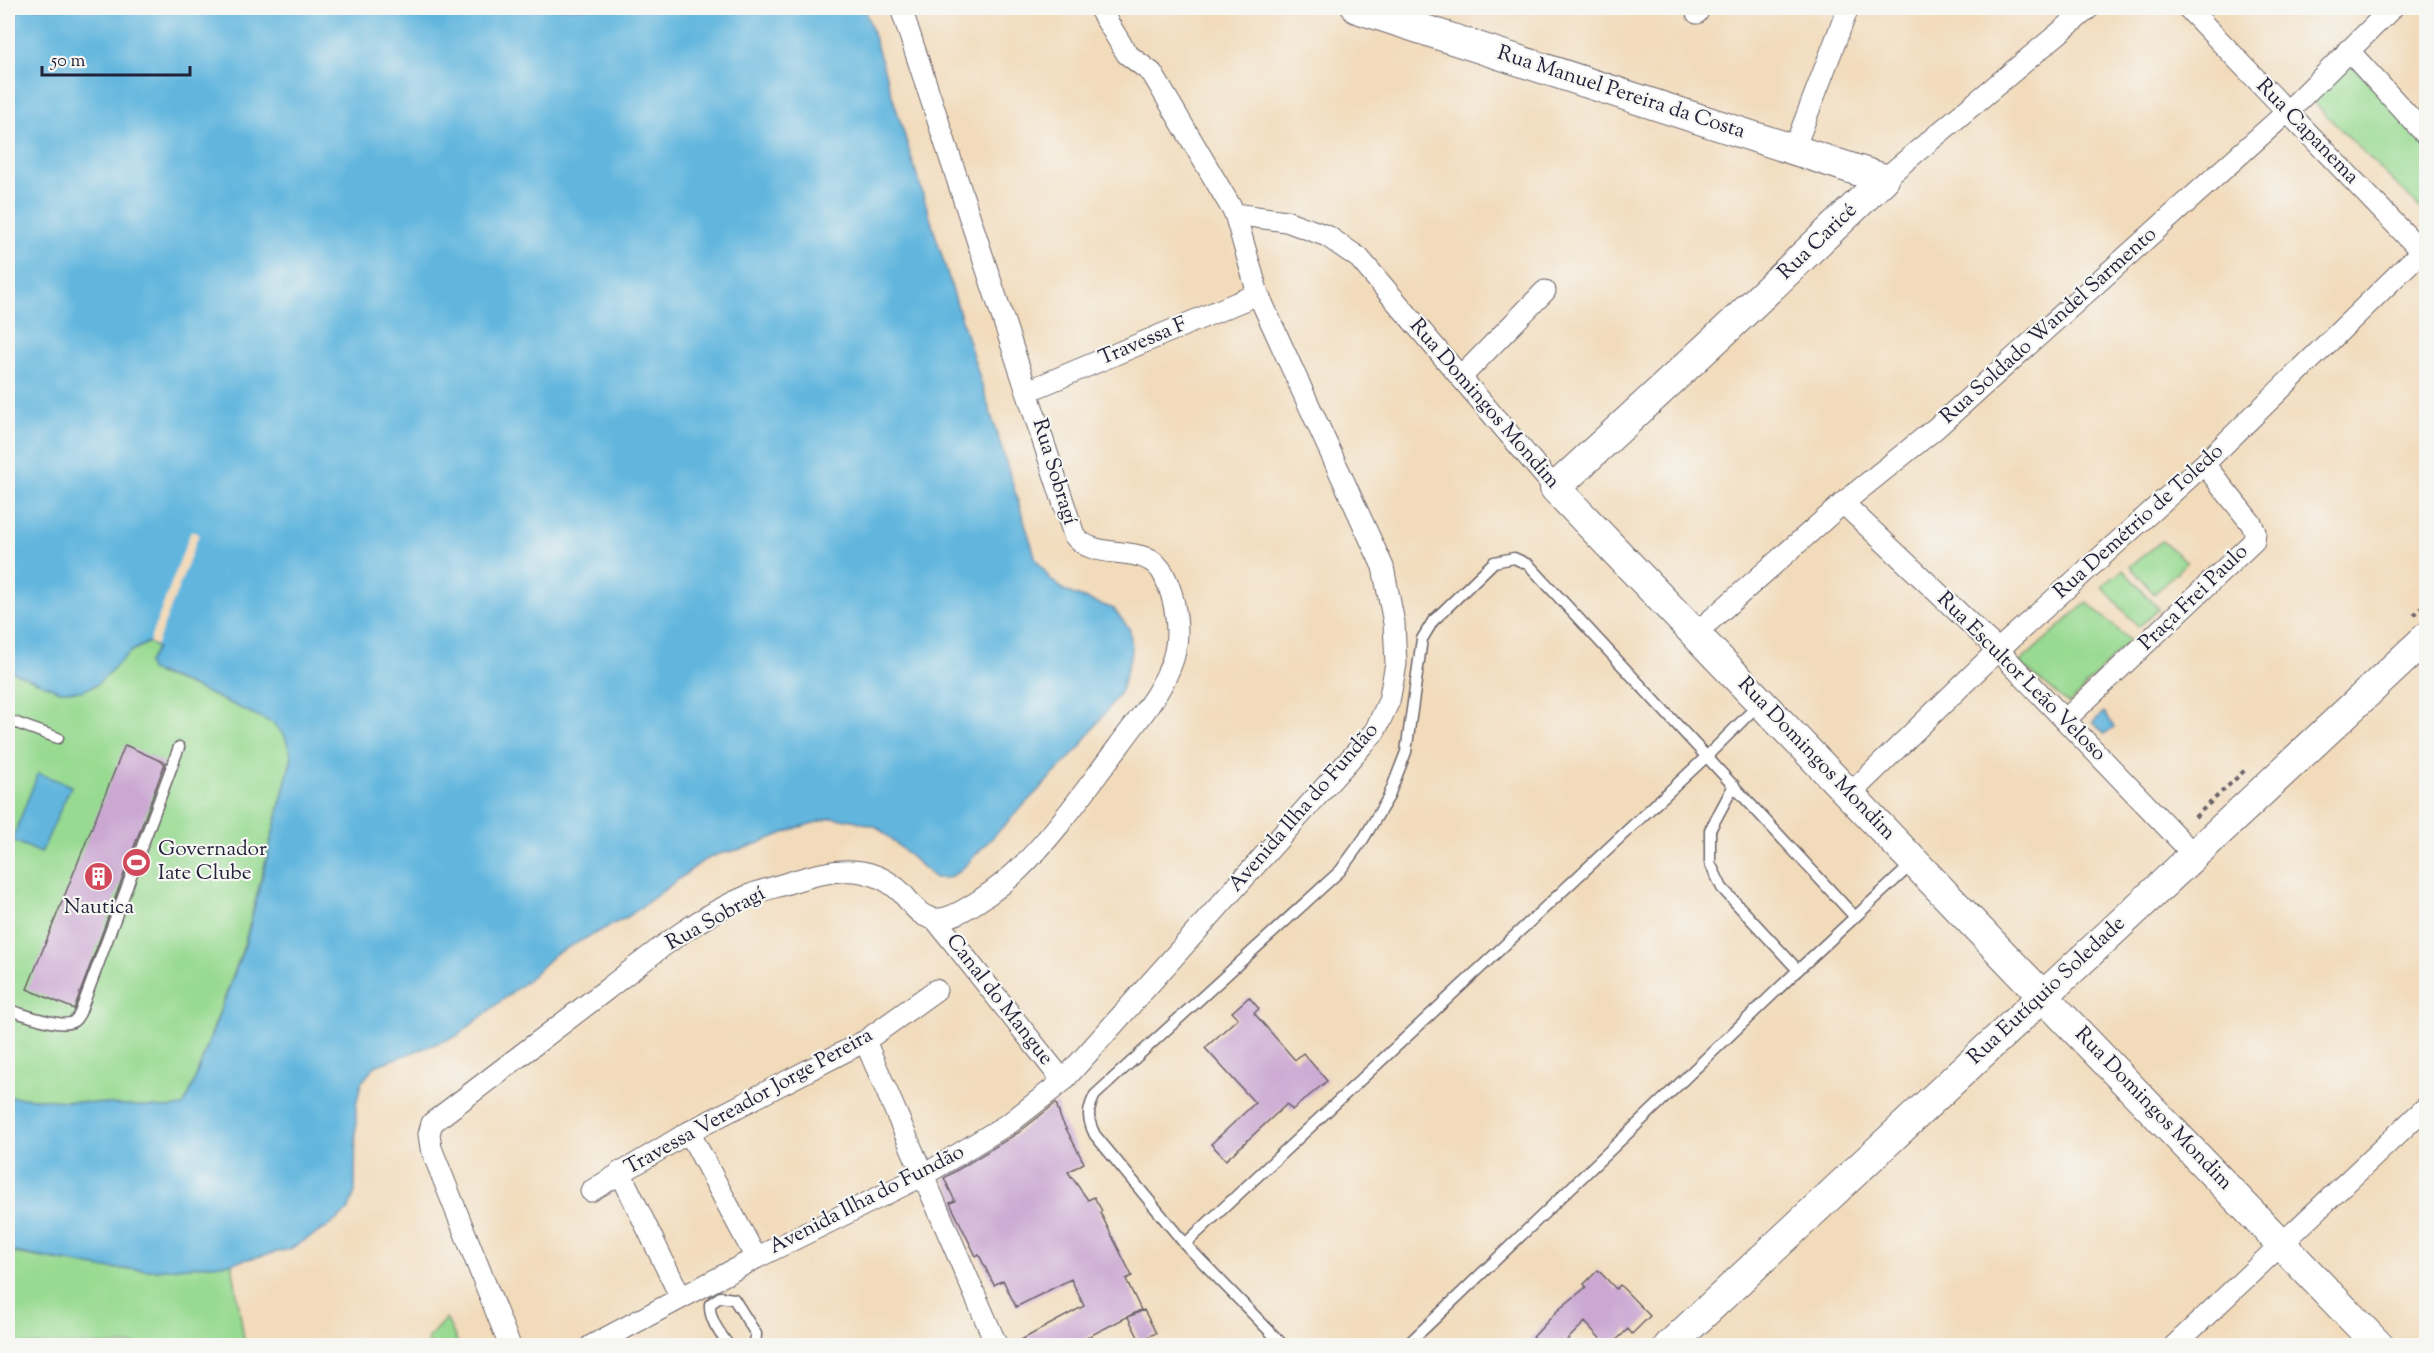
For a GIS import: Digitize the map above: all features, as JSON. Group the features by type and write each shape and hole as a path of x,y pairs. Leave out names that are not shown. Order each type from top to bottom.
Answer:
{"street":[{"name":"Rua Sobragí","path":"510,1346 431,1148 429,1134 432,1123 682,932 749,896 825,871 854,870 879,878 901,892 914,908 935,919 948,917 980,899 1015,873 1064,819 1154,698 1174,657 1177,619 1165,576 1158,566 1146,557 1084,546 1074,536 901,8"},
{"name":"Avenida Ilha do Fundão","path":"591,1346 756,1258 924,1175 1011,1122 1063,1081 1375,731 1389,701 1396,664 1394,623 1383,567 1258,294 1234,214 1152,73 1126,54 1099,8"},
{"name":"Rua Manuel Pereira da Costa","path":"1356,8 1884,179"},
{"path":"1794,149 1848,8"},
{"name":"Rua Caricé","path":"1555,488 1884,179 2089,8"},
{"name":"Rua Capanema","path":"2188,8 2425,251"},
{"name":"Rua Soldado Wandel Sarmento","path":"1696,633 1843,503 1936,428 2288,111 2392,8"},
{"path":"2348,50 2427,135"},
{"name":"Rua Domingos Mondim","path":"1234,214 1286,221 1327,236 1359,258 1555,488 2283,1243 2379,1346"},
{"name":"Rua Demétrio de Toledo","path":"1850,794 1998,650 2204,464 2425,251"},
{"path":"1461,377 1545,291"},
{"name":"Travessa F","path":"1028,391 1258,294"},
{"name":"Praça Frei Paulo","path":"2066,720 2254,541 2255,532 2251,523 2204,464"},
{"name":"Rua Escultor Leão Veloso","path":"1843,503 1998,650 2194,855"},
{"name":"Rua Eutíquio Soledade","path":"1669,1346 2043,994 2427,638"},
{"name":"Canal do Mangue","path":"935,919 1063,1081"},
{"name":"Travessa Vereador Jorge Pereira","path":"591,1191 689,1132 866,1041 936,990"},
{"path":"866,1041 997,1346"},
{"path":"2174,1346 2427,1107"},
{"path":"689,1132 756,1258"},
{"path":"620,1172 681,1298"}],"lane":[{"path":"1284,1346 1185,1244 1095,1135 1088,1120 1089,1107 1095,1095 1340,871 1365,838 1388,798 1406,752 1422,639 1433,621 1494,562 1514,558 1529,565 1855,917"},
{"path":"1185,1244 1707,756 1761,702"},
{"path":"8,720 58,738"},
{"path":"8,1010 57,1024 74,1021 80,1013 179,747"},
{"path":"1734,785 1710,830 1710,863 1722,888 1798,970"},
{"path":"1406,1346 1915,861"},
{"path":"729,1346 713,1322 709,1311 710,1304 720,1297 734,1299 756,1334 755,1346"}],"green space":[{"path":"2350,62 2426,136 2426,214 2316,105 2314,92"},
{"path":"2162,541 2187,562 2154,594 2130,566"},
{"path":"2123,570 2159,609 2138,627 2102,586"},
{"path":"2087,602 2129,640 2069,704 2019,663"},
{"name":"Governador Iate Clube","path":"149,642 157,648 157,674 190,685 273,723 285,736 292,757 244,945 183,1106 167,1108 8,1097 8,670 60,691 96,685 130,652"},
{"path":"8,1252 102,1268 154,1270 232,1263 245,1345 8,1345"},
{"path":"446,1318 459,1345 430,1345 427,1339"}],"water":[{"path":"8,8 865,8 1036,559 1050,579 1067,592 1114,609 1130,630 1132,651 1121,691 1079,748 959,872 947,878 935,878 877,827 853,820 831,818 797,828 746,848 719,854 703,861 629,916 555,954 530,978 457,1036 375,1066 361,1083 356,1106 355,1192 348,1211 326,1228 290,1249 232,1263 154,1270 102,1268 8,1251 8,1097 167,1108 183,1106 245,945 292,757 285,736 273,723 190,685 150,670 148,663 157,648 149,642 130,652 96,685 82,691 60,691 8,670"},
{"path":"2104,712 2114,727 2104,734 2093,722"},
{"path":"38,773 71,786 41,853 12,840"}],"pier":[{"path":"191,531 199,534 156,646 149,642"}],"building":[{"name":"Nautica","path":"125,745 165,763 74,1009 27,989"},
{"path":"1249,997 1259,1009 1254,1013 1295,1060 1303,1053 1327,1081 1292,1110 1287,1104 1226,1160 1211,1144 1255,1103 1205,1048 1238,1018 1232,1012"},
{"path":"1056,1103 1061,1119 1084,1163 1068,1172 1088,1200 1094,1197 1102,1211 1100,1212 1132,1276 1126,1279 1141,1310 1070,1346 1010,1346 1084,1306 1071,1279 1016,1307 1003,1280 994,1285 979,1255 976,1256 950,1203 955,1201 944,1178 1018,1133"},
{"path":"1598,1270 1616,1289 1620,1285 1650,1316 1632,1334 1628,1329 1610,1346 1607,1346 1585,1322 1561,1346 1525,1346 1557,1311 1586,1287 1584,1284"},
{"path":"1144,1310 1156,1333 1140,1341 1128,1317"}],"place":[{"name":"Governador Iate Clube","path":"137,862"},
{"name":"Nautica","path":"99,877"}]}
